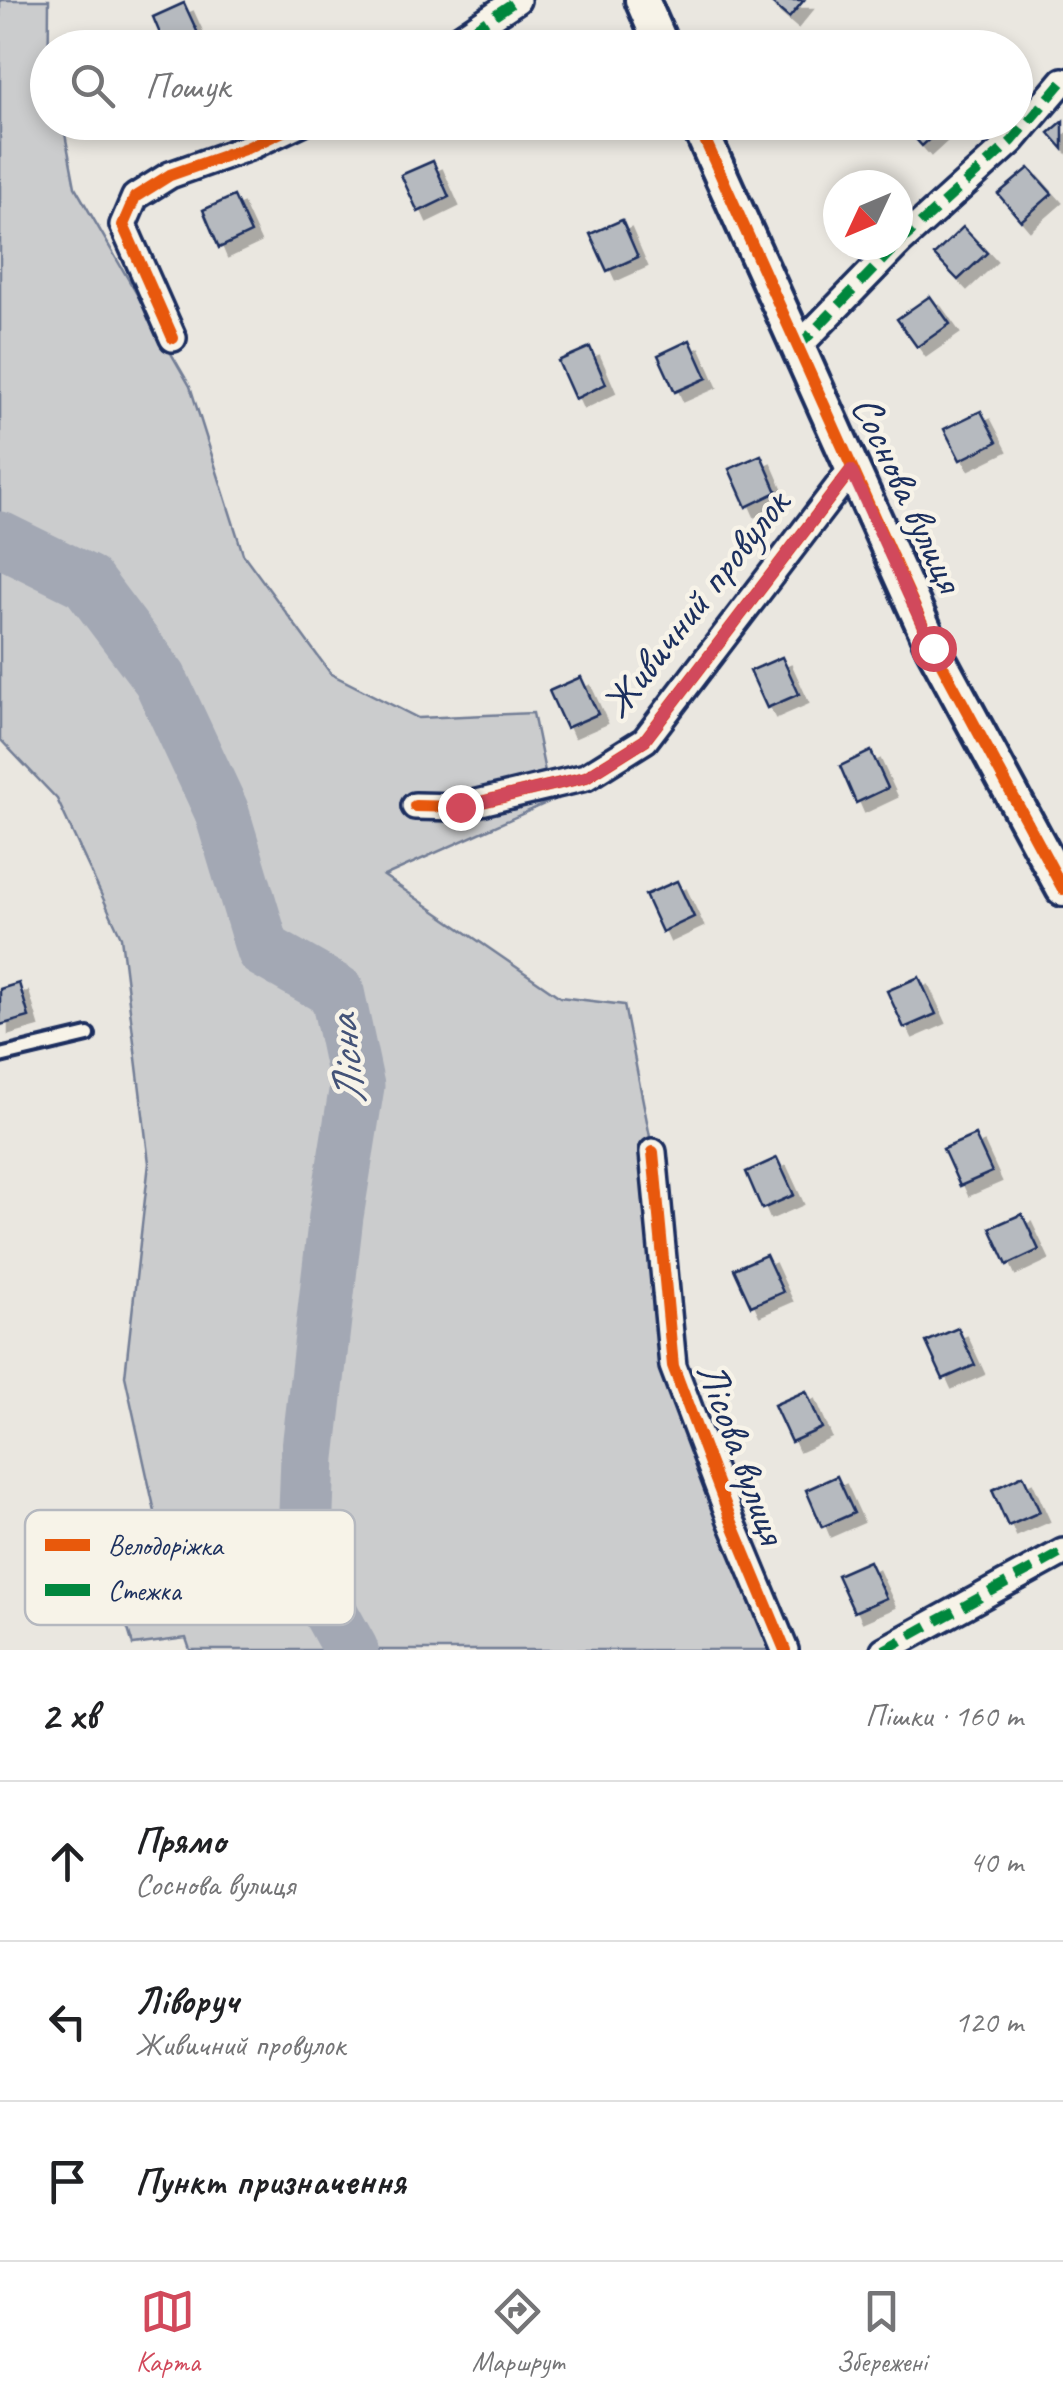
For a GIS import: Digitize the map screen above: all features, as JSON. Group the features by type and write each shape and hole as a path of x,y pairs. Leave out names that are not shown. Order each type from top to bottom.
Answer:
{"street":[{"path":"473,30 518,0"},
{"path":"642,0 655,30"},
{"path":"1033,116 1063,81"},
{"path":"173,338 123,225 135,198 170,175 264,140"},
{"name":"Соснова вулиця","path":"704,140 933,648 1063,889"},
{"path":"913,231 1013,140"},
{"path":"797,348 883,260"},
{"name":"Живичний провулок","path":"415,806 460,807 586,777 645,740 851,470"},
{"name":"Лісова вулиця","path":"653,1152 672,1366 785,1650"},
{"path":"884,1650 1063,1552"}],"lane":[{"path":"0,1056 88,1035"}],"shaded area":[{"path":"0,0 49,0 49,30 30,30 30,140 66,140 75,187 190,386 243,554 331,674 418,718 533,713 551,801 384,876 560,997 624,1005 653,1152 673,1366 785,1650 190,1650 186,1638 133,1645 127,1625 355,1625 355,1510 155,1510 125,1376 149,1163 121,937 57,799 0,739"}],"building":[{"path":"768,0 804,0 789,18"},
{"path":"184,3 196,30 158,30 153,17"},
{"path":"1063,121 1063,149 1049,133"},
{"path":"433,161 449,197 418,212 401,175"},
{"path":"1029,168 1052,194 1021,221 998,194"},
{"path":"234,196 251,233 219,248 203,210"},
{"path":"622,220 638,257 607,271 590,234"},
{"path":"963,227 987,253 958,280 934,255"},
{"path":"930,296 950,324 917,347 897,319"},
{"path":"690,340 707,378 675,392 658,355"},
{"path":"590,347 606,384 575,399 558,361"},
{"path":"981,411 997,442 960,460 944,429"},
{"path":"761,455 777,492 746,507 729,469"},
{"path":"782,657 799,694 767,708 750,671"},
{"path":"581,677 598,714 566,728 549,691"},
{"path":"871,751 888,788 856,803 840,766"},
{"path":"677,881 694,917 662,932 645,895"},
{"path":"919,977 936,1014 904,1028 887,991"},
{"path":"19,983 29,1017 0,1025 0,989"},
{"path":"975,1135 992,1172 960,1186 943,1149"},
{"path":"777,1158 794,1195 762,1209 746,1172"},
{"path":"1022,1214 1039,1250 1007,1265 990,1228"},
{"path":"766,1255 783,1292 751,1306 734,1269"},
{"path":"958,1328 975,1365 943,1379 926,1342"},
{"path":"806,1391 822,1428 791,1442 774,1405"},
{"path":"1023,1475 1040,1512 1008,1526 992,1490"},
{"path":"837,1476 854,1513 822,1527 806,1490"},
{"path":"869,1561 886,1598 854,1612 837,1575"}],"waterway":[{"name":"Лісна","path":"0,539 87,582 160,679 221,810 263,950 337,992 357,1086 336,1216 308,1457 306,1510"},
{"name":"Лісна","path":"337,1625 351,1650"}],"marked path":[{"path":"472,30 517,0"},
{"path":"1033,116 1063,81"},
{"path":"913,230 1013,140"},
{"path":"797,348 882,260"},
{"path":"884,1650 1063,1552"}],"cycle path":[{"path":"173,338 123,225 135,197 170,175 264,140"},
{"path":"705,140 933,648 1063,889"},
{"path":"415,806 460,807 586,777 645,740 851,470"},
{"path":"653,1152 673,1366 785,1650"}],"route":[{"path":"460,807 586,777 645,740 851,470 933,648"}]}
